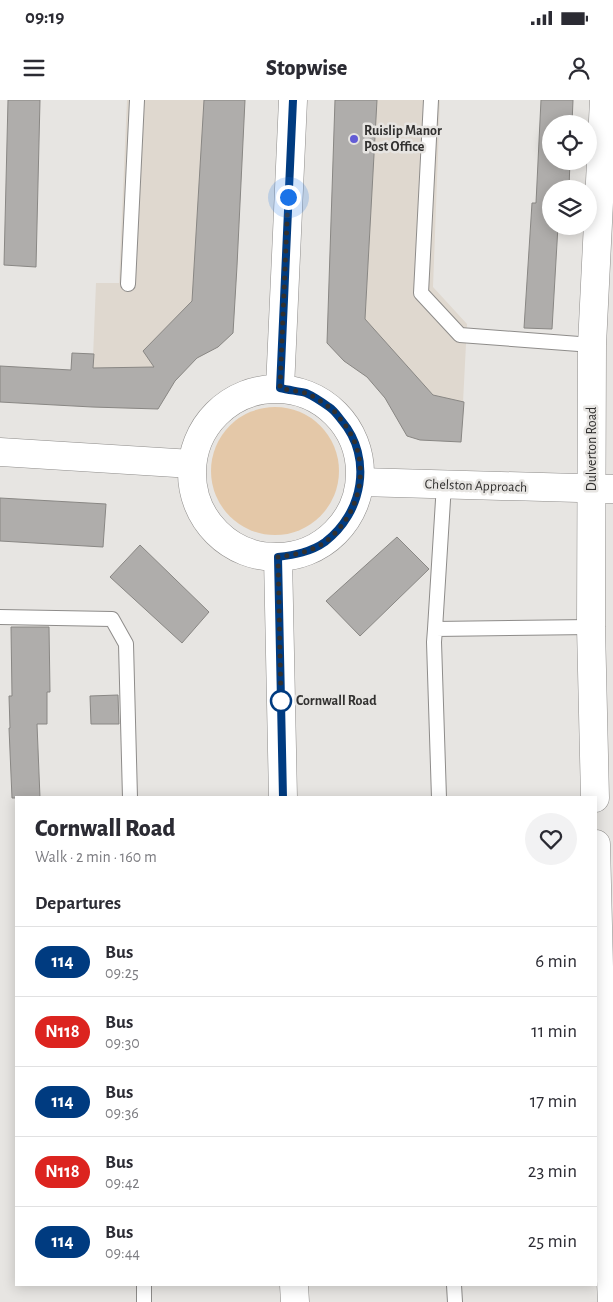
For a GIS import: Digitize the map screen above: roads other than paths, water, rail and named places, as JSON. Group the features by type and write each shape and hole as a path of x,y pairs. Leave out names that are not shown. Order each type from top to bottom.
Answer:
{"street":[{"path":"280,388 293,100"},
{"name":"Dulverton Road","path":"595,796 591,627 602,489 592,345 604,100"},
{"path":"280,388 307,394 331,408 349,429 359,455 360,482 354,506 341,526 324,543 302,553 278,557 250,553 224,540 205,519 194,492 192,464 198,439 212,417 231,401 254,391 280,388"},
{"path":"0,452 192,464"},
{"name":"Chelston Approach","path":"360,482 602,489"},
{"path":"278,557 284,796"},
{"path":"597,864 608,1088 612,1302"},
{"path":"294,1286 295,1302"}],"lane":[{"path":"128,284 137,100"},
{"path":"431,100 421,293 460,335 592,345"},
{"path":"439,796 434,642 444,484"},
{"path":"0,617 112,619 126,644 130,796"},
{"path":"435,629 591,627"},
{"path":"144,1286 144,1302"},
{"path":"454,1286 455,1302"}],"place":[{"name":"Ruislip Manor Post Office","path":"354,139"},
{"name":"Cornwall Road","path":"281,701"}]}
